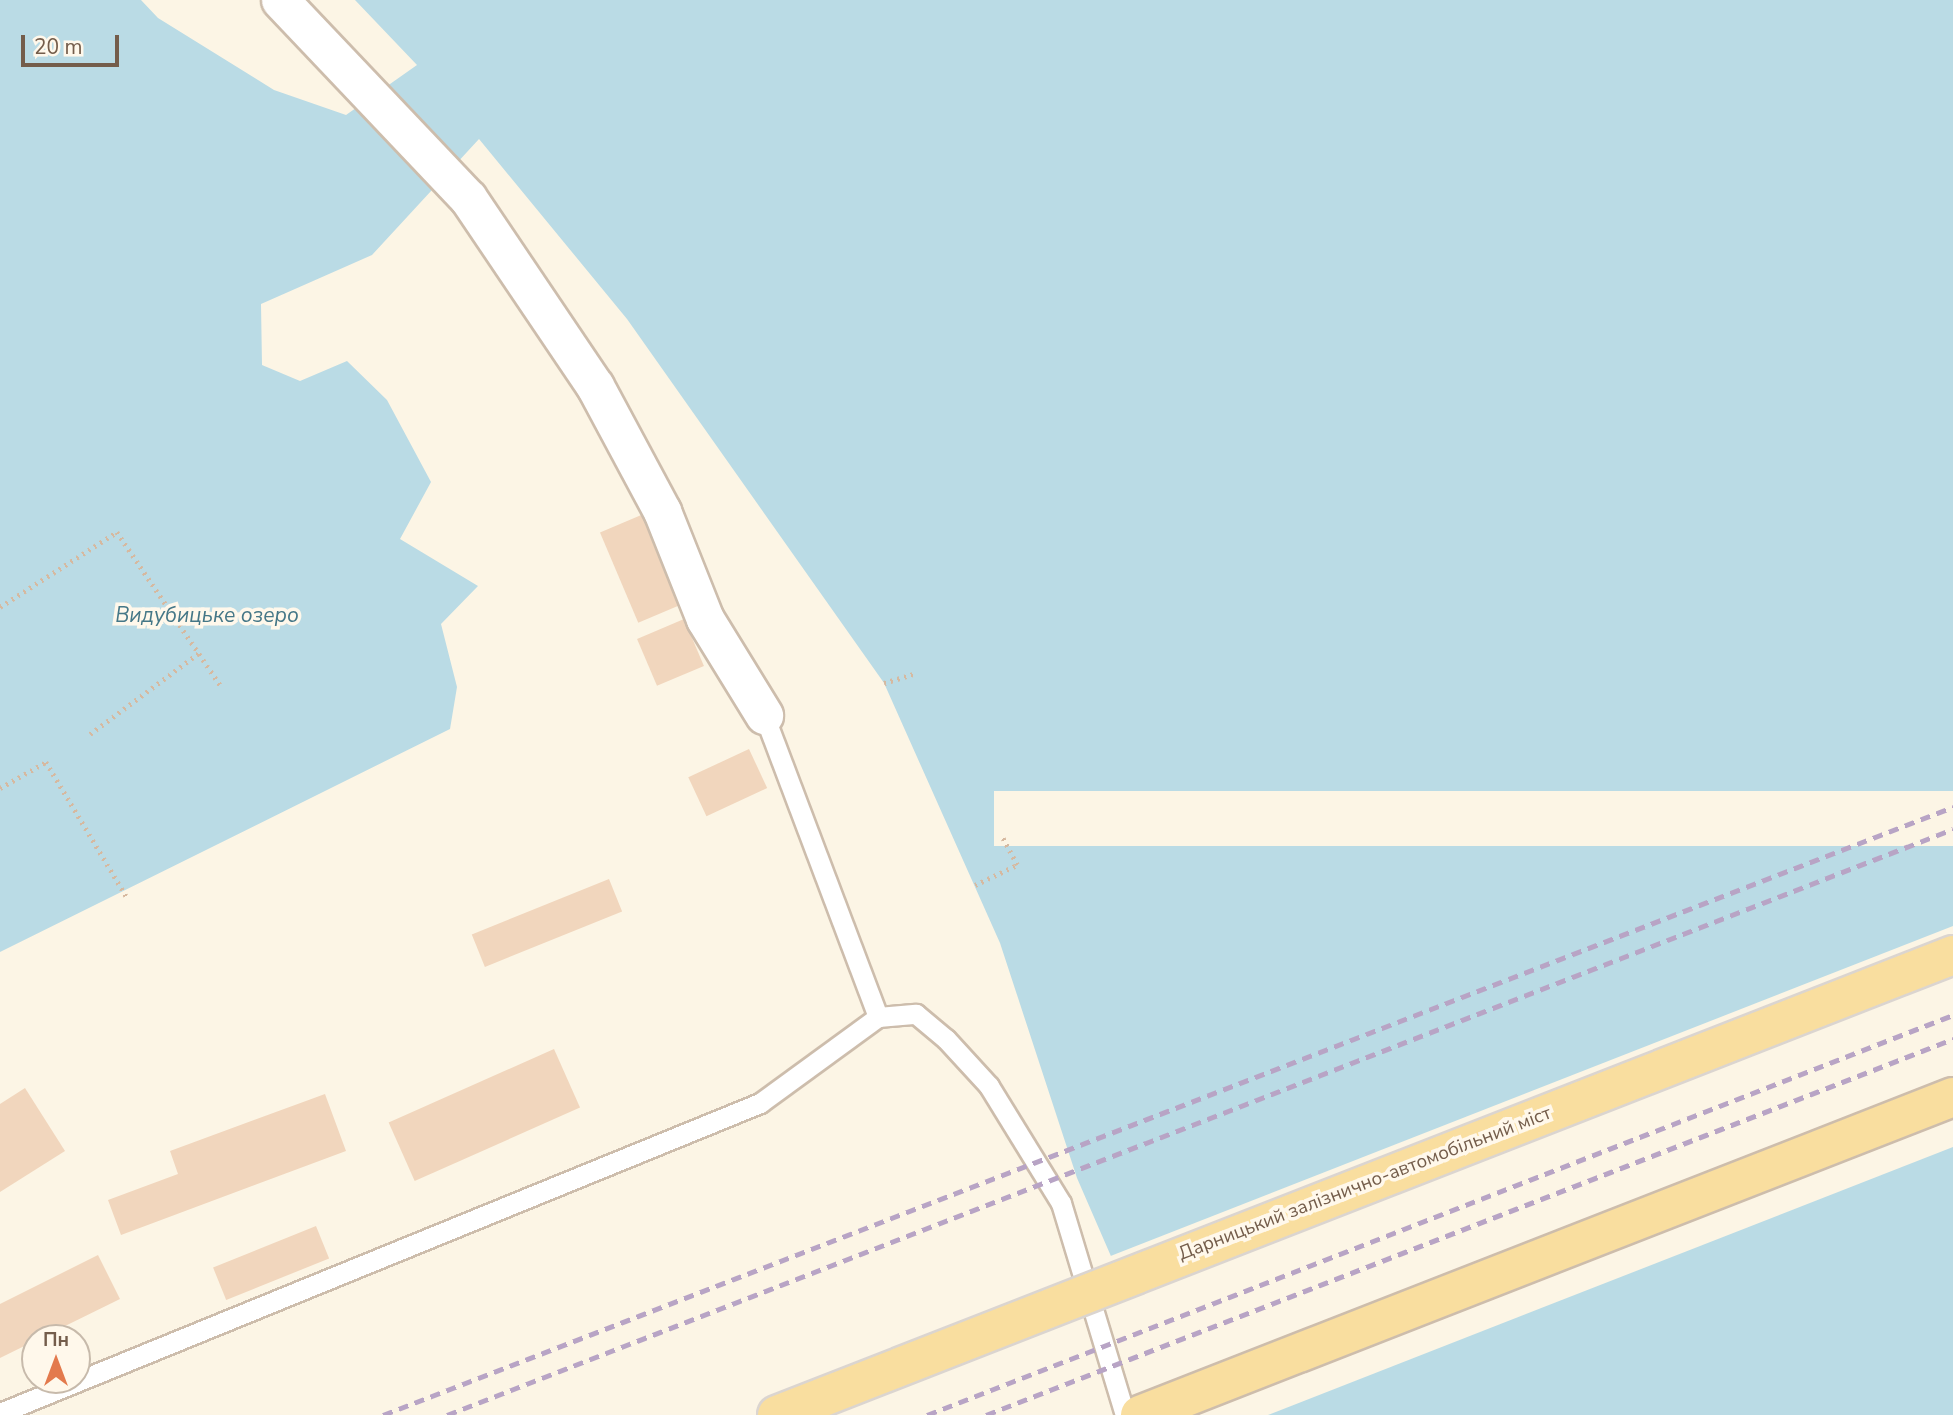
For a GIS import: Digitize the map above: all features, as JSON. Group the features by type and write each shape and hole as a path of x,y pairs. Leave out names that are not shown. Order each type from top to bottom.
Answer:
{"main road":[{"name":"Дарницький залізнично-автомобільний міст","path":"777,1415 1953,955"},
{"path":"1140,1415 1953,1097"}],"street":[{"path":"280,0 468,198 595,386 662,511 705,619 764,715"}],"lane":[{"path":"764,715 878,1017"},
{"path":"0,1413 760,1103 878,1017 916,1013 989,1086 1061,1203 1125,1415"}],"path":[{"path":"0,607 117,532 221,685"},
{"path":"90,734 199,653"},
{"path":"884,683 914,674"},
{"path":"0,788 46,762 128,899"},
{"path":"975,885 1017,864 1001,835"}],"water":[{"name":"Видубицьке озеро","path":"0,0 141,0 158,18 274,90 346,115 417,65 355,0 1953,0 1953,1415 1180,1415 1077,1178 1000,943 884,683 627,319 479,139 372,255 261,304 262,365 300,381 347,361 387,400 431,482 400,539 478,586 441,624 457,687 450,729 0,952"}],"pier":[{"path":"994,791 1953,791 1953,846 994,846"},
{"path":"1953,926 1953,1147 1268,1415 1176,1415 1108,1257"}],"building":[{"path":"646,513 684,603 638,623 600,533"},
{"path":"684,619 704,666 657,686 637,639"},
{"path":"749,749 767,788 706,816 688,777"},
{"path":"609,879 622,911 485,967 472,934"},
{"path":"554,1049 580,1107 415,1181 389,1123"},
{"path":"25,1088 65,1151 0,1192 0,1104"},
{"path":"325,1094 346,1151 121,1235 108,1200 178,1174 170,1151"},
{"path":"316,1226 329,1258 226,1300 213,1268"},
{"path":"98,1255 120,1299 69,1324 21,1324 21,1348 0,1358 0,1304"}],"railway":[{"path":"383,1415 1953,807"},
{"path":"447,1415 1953,829"},
{"path":"927,1415 1953,1015"},
{"path":"986,1415 1953,1039"}]}
